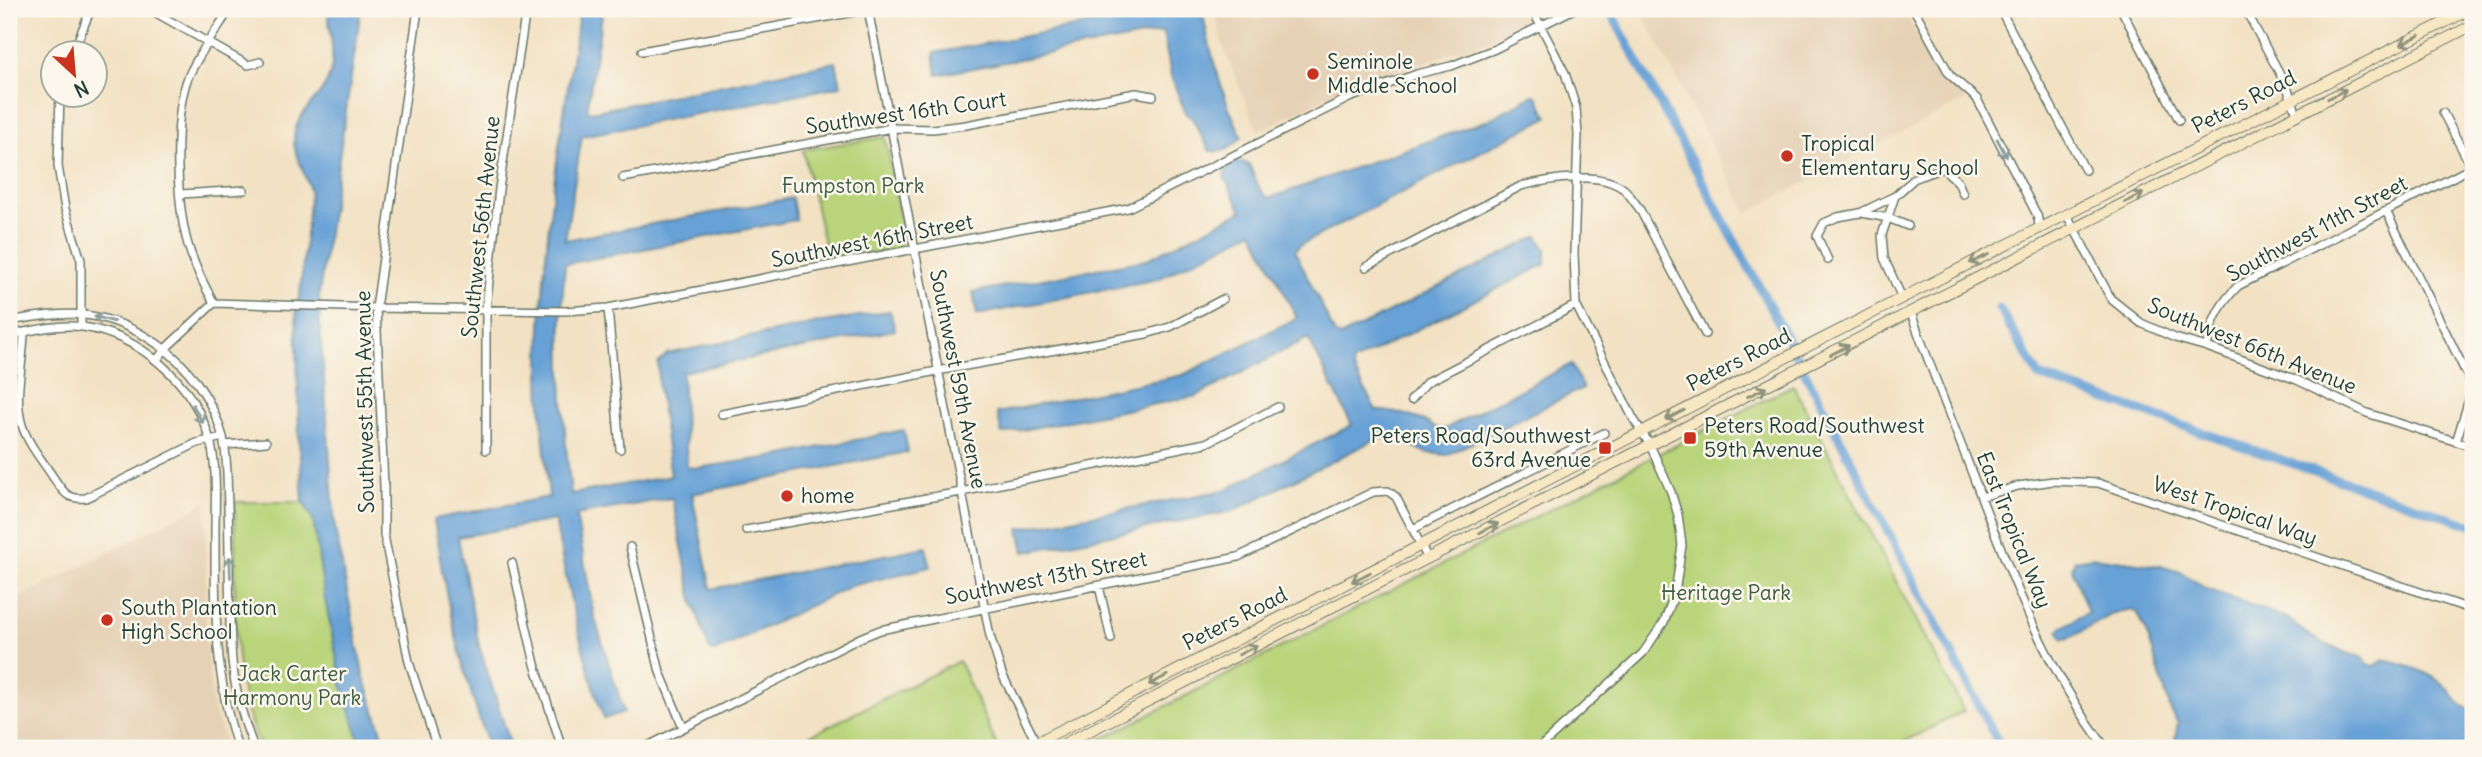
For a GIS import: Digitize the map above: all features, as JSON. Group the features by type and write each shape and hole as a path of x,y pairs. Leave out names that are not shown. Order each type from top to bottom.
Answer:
{"main road":[{"name":"Peters Road","path":"1034,747 1779,361 2471,9"},
{"name":"Peters Road","path":"1056,748 2473,25"}],"street":[{"path":"79,38 91,9"},
{"path":"149,9 248,65 260,62"},
{"path":"157,360 164,349 214,303 190,253 182,218 178,156 179,116 187,81 230,9"},
{"name":"Southwest 55th Avenue","path":"418,9 376,308 384,535 409,662 436,748"},
{"name":"Southwest 56th Avenue","path":"486,450 486,309 499,188 526,9"},
{"path":"642,51 869,9"},
{"name":"Southwest 59th Avenue","path":"869,9 990,636 1002,674 1034,747"},
{"path":"1532,9 1565,73 1576,108 1576,305 1650,446 1671,492 1678,515 1682,545 1675,593 1664,622 1643,653 1539,748"},
{"name":"Southwest 16th Street","path":"214,303 565,312 608,308 1128,208 1349,98 1417,74 1451,66 1494,49 1574,9"},
{"path":"1914,9 1950,75 1976,99 2037,215 2040,229"},
{"path":"2000,9 2085,170"},
{"path":"2121,9 2179,120"},
{"path":"2245,9 2287,88 2297,114"},
{"name":"Southwest 16th Court","path":"623,178 892,128 933,129 1136,93 1153,96"},
{"path":"60,108 58,166 65,209 81,260 81,327"},
{"path":"2443,113 2473,168"},
{"path":"1828,260 1816,236 1824,223 1860,213 1895,196 1915,178 1943,168 1958,182 1963,194"},
{"name":"Southwest 11th Street","path":"2207,347 2211,324 2224,300 2238,286 2473,168"},
{"path":"1366,267 1521,186 1546,180 1608,180 1625,190 1639,208 1705,334"},
{"path":"181,194 244,190"},
{"path":"1895,196 1882,235 1884,258 1902,298"},
{"path":"2386,211 2469,379 2470,393 2456,442"},
{"path":"1860,213 1888,218 1908,226"},
{"name":"Southwest 66th Avenue","path":"2067,215 2111,299 2141,323 2175,338 2297,380 2367,413 2473,447"},
{"path":"722,414 937,371 1146,334 1170,327 1223,299"},
{"path":"1411,400 1427,382 1576,305"},
{"path":"608,308 620,449"},
{"path":"9,321 51,314 81,313 110,320 138,331 164,349 180,362 198,384 214,412 223,441 228,483 232,660 236,690 254,748"},
{"name":"East Tropical Way","path":"1911,313 2003,556 2029,617 2081,713 2106,748"},
{"path":"9,335 52,327 81,327 132,343 157,360 184,390 201,416 210,439 215,496 218,662 222,695 238,748"},
{"path":"24,332 19,402 21,423 30,443 64,493 75,500 86,498 210,439 266,442"},
{"path":"746,530 961,492 1206,443 1278,407"},
{"path":"1413,529 1604,433"},
{"name":"West Tropical Way","path":"1981,497 2018,486 2053,481 2098,483 2473,610"},
{"name":"Southwest 13th Street","path":"644,748 880,630 1238,557 1373,492 1383,490 1396,497 1428,559"},
{"path":"630,547 660,672 683,727"},
{"path":"512,563 535,664 562,748"},
{"path":"1099,586 1111,639"}],"shaded area":[{"name":"Seminole Middle School","path":"1215,9 1551,9 1482,43 1344,89 1258,132 1223,47"},
{"name":"Tropical Elementary School","path":"1640,9 1903,9 1941,81 1967,99 1747,213"},
{"name":"South Plantation High School","path":"206,502 206,636 212,706 228,748 9,748 9,603"}],"green space":[{"name":"Fumpston Park","path":"885,137 904,242 897,249 828,261 803,150"},
{"name":"Heritage Park","path":"1793,385 1964,711 1891,748 1084,748"},
{"name":"Jack Carter Harmony Park","path":"235,502 303,502 313,519 342,684 362,748 261,748 250,721 238,660"},
{"path":"959,661 998,748 785,748"}],"water":[{"path":"328,9 361,9 319,294 335,528 363,674 387,748 362,748 342,684 313,519 303,502 296,306 300,294 310,192 294,140 299,121 330,74 332,50"},
{"path":"580,9 603,9 587,110 591,112 836,62 841,86 582,136 565,240 792,198 796,220 565,264 562,379 571,494 671,476 658,384 658,363 667,354 890,311 895,330 682,372 687,467 697,468 778,456 904,430 908,452 692,494 711,589 926,547 930,567 851,586 714,652 709,649 693,601 672,498 576,515 594,616 624,712 604,719 576,621 555,520 458,537 479,646 511,746 488,744 455,633 434,519 549,497 540,393 542,314 554,183"},
{"path":"1161,9 1202,9 1217,74 1242,136 1228,149 1210,151 1192,118 1186,114 1171,76 1163,32 937,75 934,53"},
{"path":"1533,95 1537,96 1548,117 1300,245 1295,251 1335,334 1340,337 1538,236 1546,250 1546,264 1353,362 1353,368 1376,410 1403,414 1425,421 1435,428 1445,429 1571,364 1583,388 1447,455 1426,453 1407,443 1380,437 1233,511 1024,552 1019,529 1225,490 1352,425 1308,338 1197,396 1002,434 997,413 1183,375 1297,318 1253,231 1158,279 977,315 973,292 1146,260 1242,211 1224,177 1228,166 1238,161 1249,164 1260,188 1270,198 1488,120"},
{"path":"2093,557 2160,566 2181,572 2207,589 2289,619 2313,637 2333,648 2362,657 2368,664 2374,666 2384,660 2424,672 2445,686 2462,706 2473,711 2473,748 2177,748 2175,739 2178,723 2172,714 2149,639 2136,611 2131,609 2111,615 2070,638 2063,639 2058,630 2088,612 2072,569 2075,560"}],"waterway":[{"path":"1609,9 1788,340 2001,748"},
{"path":"1999,308 2039,376 2473,526"}],"place":[{"name":"Seminole Middle School","path":"1313,74"},
{"name":"Tropical Elementary School","path":"1787,156"},
{"name":"Peters Road/Southwest 59th Avenue","path":"1690,438"},
{"name":"Peters Road/Southwest 63rd Avenue","path":"1605,448"},
{"name":"home","path":"787,496"},
{"name":"South Plantation High School","path":"107,620"}]}
